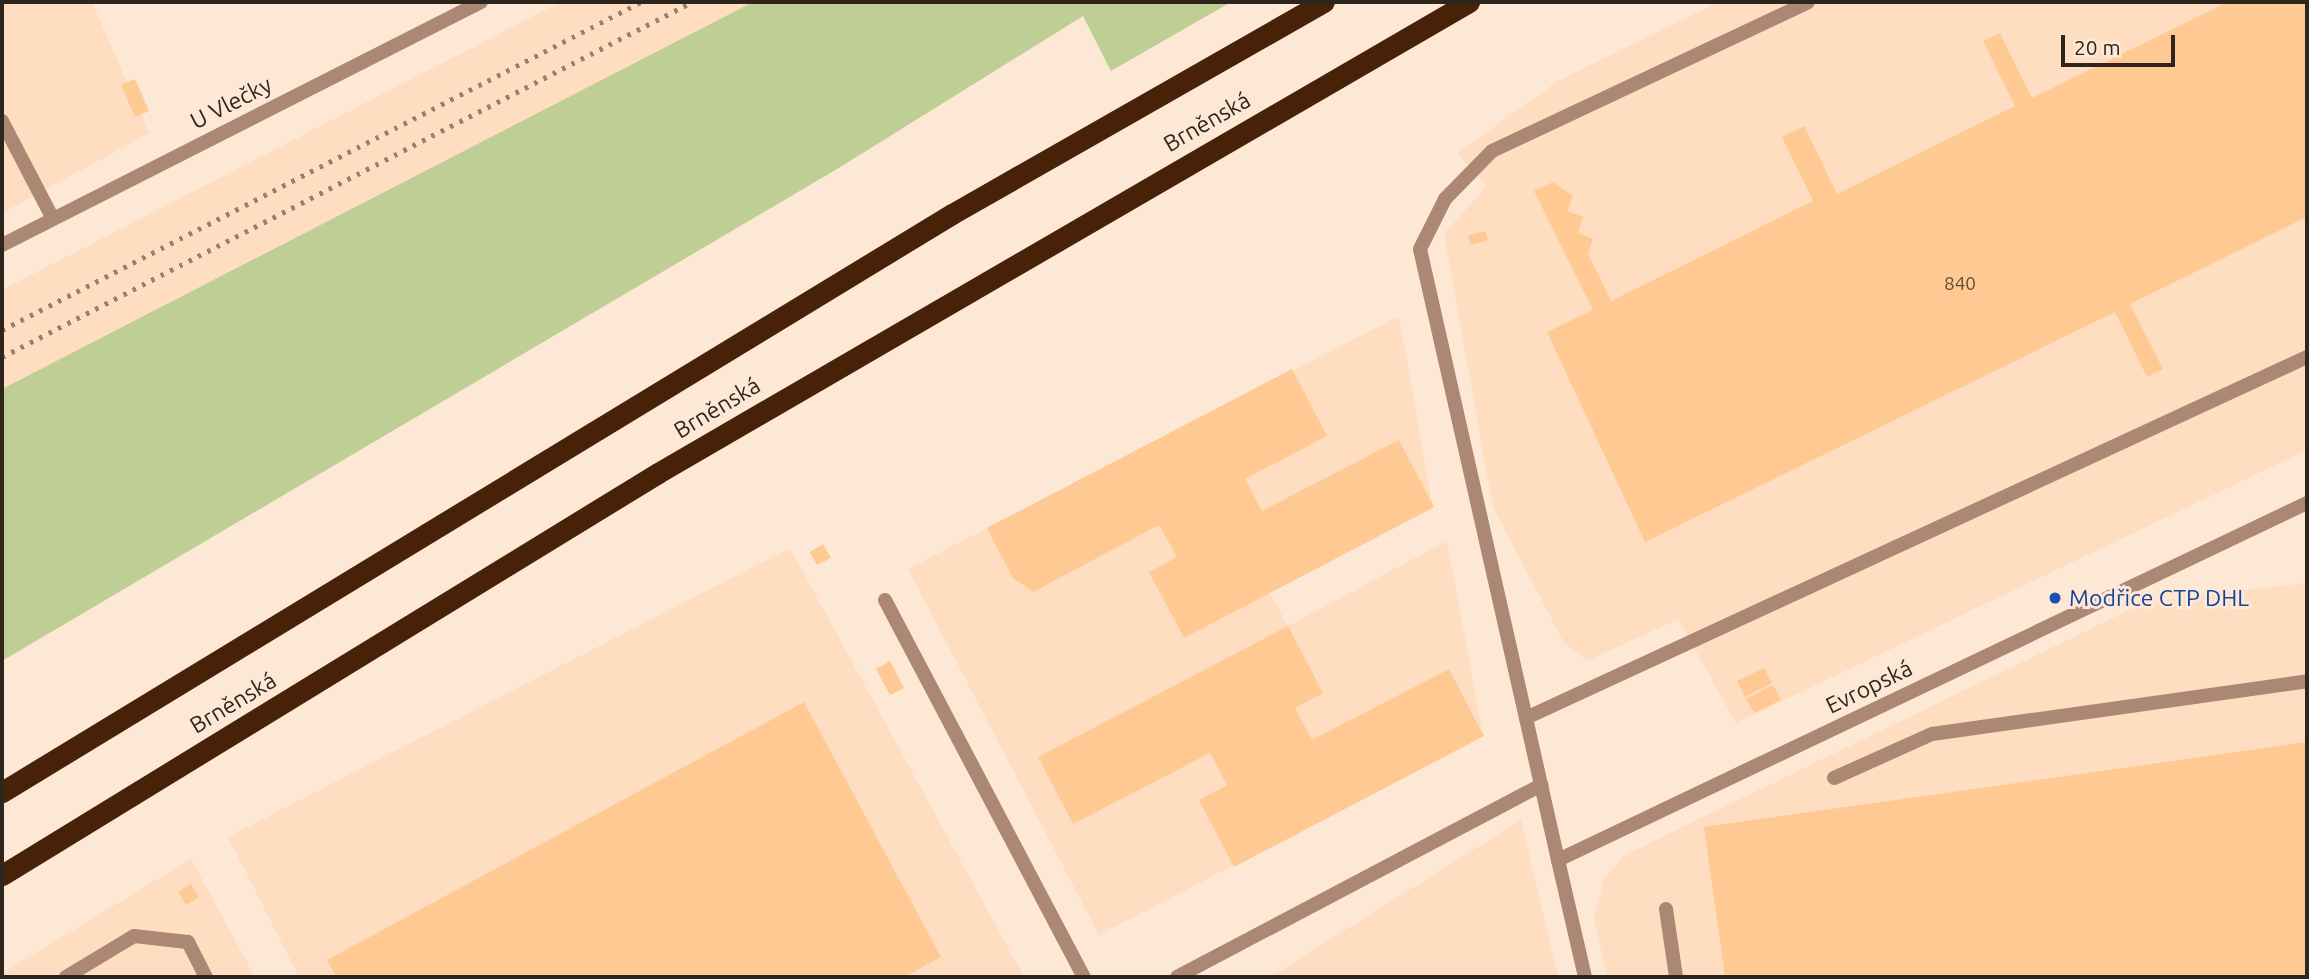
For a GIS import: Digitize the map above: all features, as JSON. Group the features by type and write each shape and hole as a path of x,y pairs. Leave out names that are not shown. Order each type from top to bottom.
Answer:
{"highway":[{"name":"Brněnská","path":"2,792 951,214 1324,2"},
{"name":"Brněnská","path":"2,875 670,466 1469,2"}],"street":[{"name":"U Vlečky","path":"2,245 481,2"},
{"path":"1585,977 1420,249 1445,199 1492,151 1808,2"},
{"path":"3,125 53,219"},
{"path":"1526,718 2307,357"},
{"name":"Evropská","path":"1558,860 2307,503"},
{"path":"885,600 1084,977"},
{"path":"1834,778 1932,734 2307,681"},
{"path":"1177,977 1541,785"},
{"path":"1666,909 1676,977"},
{"path":"66,977 134,936 188,942 206,977"}],"shaded area":[{"path":"2,2 92,2 149,133 2,213"},
{"path":"561,2 753,2 2,389 2,290"},
{"path":"1719,2 2307,2 2307,450 1736,723 1678,619 1587,661 1564,643 1493,507 1444,234 1487,186 1458,153 1558,81"},
{"path":"1399,316 1433,508 1270,593 1288,626 1447,541 1483,736 1099,935 908,569"},
{"path":"790,548 1024,977 299,977 228,837"},
{"path":"2307,583 2307,977 1607,977 1594,918 1604,880 1623,856 2146,602"},
{"path":"1521,820 1558,977 1270,977"},
{"path":"191,859 255,977 2,977 2,973"}],"green space":[{"path":"753,2 1231,2 1111,71 1083,16 837,169 2,661 2,389"}],"building":[{"path":"2228,2 2307,2 2307,217 2130,304 2163,369 2147,377 2115,312 1645,542 1547,332 1593,310 1534,191 1553,182 1573,196 1567,211 1583,217 1578,233 1593,239 1588,254 1611,301 1813,201 1782,137 1804,126 1837,194 2015,106 1983,41 2000,33 2032,98"},
{"path":"135,79 149,111 135,117 121,85"},
{"path":"1485,231 1488,240 1471,245 1468,236"},
{"path":"1292,369 1327,436 1245,479 1262,511 1399,440 1434,507 1184,638 1149,572 1177,557 1159,525 1033,592 1013,578 987,528"},
{"path":"823,544 831,558 817,565 810,552"},
{"path":"1288,626 1323,693 1295,708 1312,740 1449,669 1484,736 1234,867 1199,800 1227,785 1210,753 1073,824 1038,757"},
{"path":"890,661 904,688 890,695 876,669"},
{"path":"1764,668 1772,683 1745,697 1737,681"},
{"path":"1773,685 1781,700 1754,713 1746,699"},
{"path":"804,702 941,957 904,977 336,977 327,960"},
{"path":"2307,742 2307,977 1725,977 1704,827"},
{"path":"191,884 199,897 186,905 178,892"}],"railway":[{"path":"2,330 641,2"},
{"path":"2,357 692,2"}],"place":[{"name":"Modřice CTP DHL","path":"2055,598"}]}
